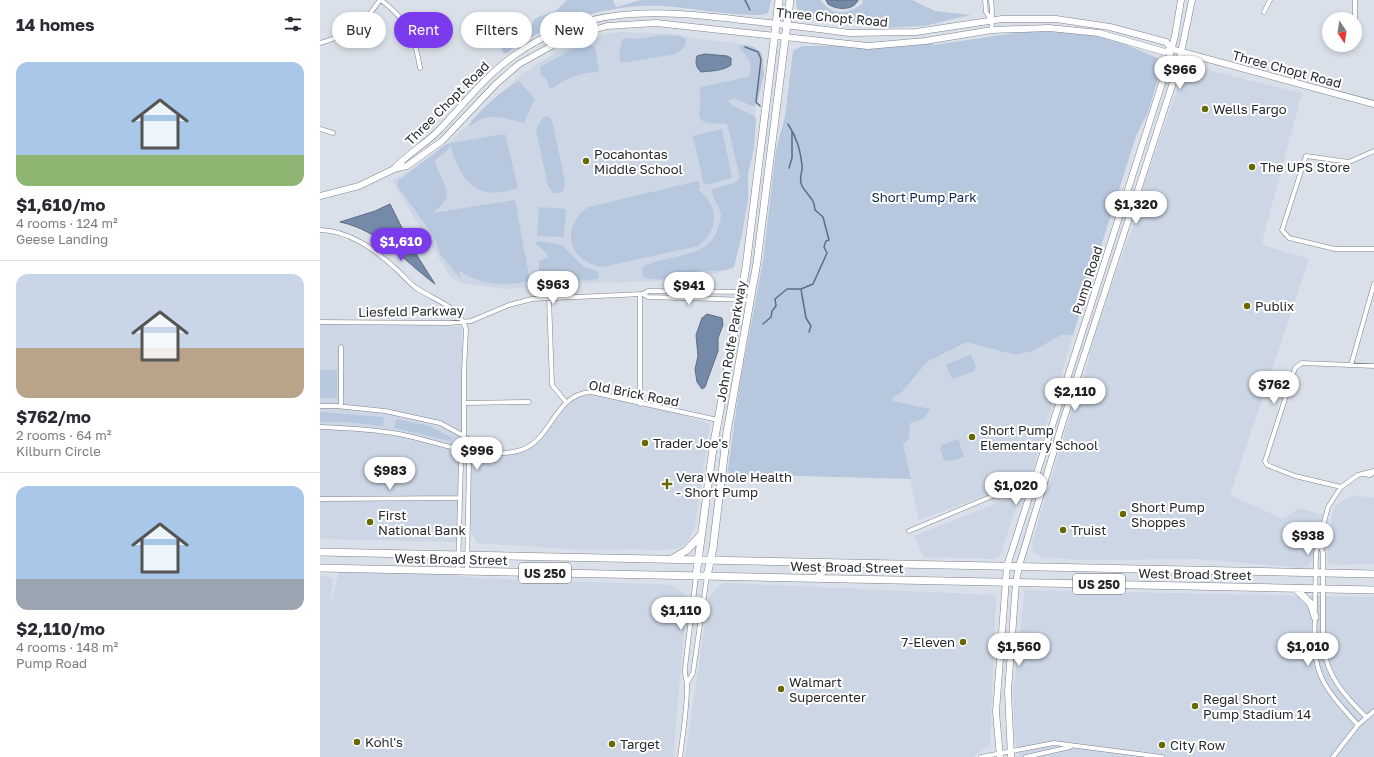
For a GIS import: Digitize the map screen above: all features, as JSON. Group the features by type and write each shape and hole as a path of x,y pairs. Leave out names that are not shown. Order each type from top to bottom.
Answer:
{"main road":[{"name":"John Rolfe Parkway","path":"696,576 718,420 742,296 779,0"},
{"name":"John Rolfe Parkway","path":"707,576 727,432 751,300 790,0"},
{"name":"Pump Road","path":"1000,755 996,712 1004,582 1007,566 1172,49 1181,0"},
{"name":"Pump Road","path":"1010,754 1008,691 1016,582 1019,566 1065,415 1182,52 1192,0"},
{"name":"Three Chopt Road","path":"394,169 431,138 503,64 535,42 570,26 616,15 646,12 673,13 849,32 893,33 928,31 991,21 1032,18 1081,22 1110,27 1166,42 1172,49 1182,52 1374,104"},
{"name":"Three Chopt Road","path":"320,196 359,186 394,169 407,166 438,144 496,84 519,64 550,46 577,34 622,24 656,23 843,44 881,45 925,41 992,30 1022,28 1074,29 1099,33 1165,52 1172,49"},
{"path":"672,559 687,550 702,534"},
{"name":"West Broad Street","path":"320,552 1374,574"},
{"path":"817,579 823,571 845,563"},
{"name":"West Broad Street","path":"320,568 1374,590"},
{"path":"1296,589 1311,604 1315,617"}],"street":[{"path":"320,43 342,36 355,29 365,20 381,0 396,11 410,31 418,51 420,68"},
{"path":"984,0 986,12 991,21"},
{"path":"992,0 992,30"},
{"path":"1264,12 1270,0"},
{"path":"1355,12 1356,0"},
{"path":"320,129 333,133"},
{"path":"1374,144 1373,150 1349,162 1306,156 1282,230 1288,238 1335,249 1374,249"},
{"path":"320,230 342,233 357,239 394,267 415,287 456,311 464,322 466,329 464,451 461,463 458,571"},
{"path":"1351,365 1374,284"},
{"name":"Liesfeld Parkway","path":"320,322 464,322 509,305 532,299 549,297 642,294 648,291 742,296 751,300"},
{"name":"Liesfeld Parkway","path":"642,294 648,297 742,296 752,292"},
{"path":"640,404 642,294"},
{"path":"549,297 552,385 566,402"},
{"path":"341,347 341,406"},
{"path":"1341,487 1295,476 1267,465 1264,461 1295,368 1302,362 1374,366"},
{"name":"Old Brick Road","path":"320,427 363,428 399,434 435,442 464,451 498,453 521,450 530,446 536,441 566,402 572,396 581,392 591,392 718,420"},
{"path":"464,403 529,402"},
{"name":"Old Brick Road","path":"320,406 341,406 385,411 440,424 464,436 477,446 498,453"},
{"path":"464,451 470,461 467,571"},
{"path":"1358,725 1329,693 1318,670 1313,644 1316,553 1328,507 1341,487 1361,474 1370,475 1374,472"},
{"path":"909,531 1007,490 1011,490 1028,497"},
{"path":"320,499 460,498"},
{"path":"1319,541 1323,553 1324,646 1327,664 1342,692 1366,717"},
{"name":"John Rolfe Parkway","path":"680,757 687,683 684,674 696,576"},
{"name":"John Rolfe Parkway","path":"687,683 693,673 707,576"},
{"path":"1333,757 1358,725 1374,711"},
{"path":"981,757 1010,754 1054,743 1071,747 1162,757"},
{"path":"1026,757 1071,747"}],"shaded area":[{"path":"826,0 858,0 856,4 849,8 840,8 831,6"},
{"name":"Pocahontas Middle School","path":"622,32 677,34 706,40 751,45 761,56 753,136 726,255 719,273 662,281 566,284 505,289 460,283 450,276 392,181 438,152 483,112 515,80 532,67 554,54 568,48 598,48 598,37"},
{"path":"705,54 727,56 731,58 731,65 720,70 701,72 696,65 696,58 697,56"},
{"path":"1191,66 1302,93 1262,242 1263,245 1309,259 1230,495 1283,519 1299,508 1323,515 1312,560 1308,566 1303,568 1198,559 1076,560 1042,557 1034,553 1032,544 1068,422 1086,371 1092,345 1116,272 1139,210 1143,187 1183,73 1186,68"},
{"path":"390,204 411,246 435,284 379,239 354,226 340,222 375,211"},
{"path":"707,314 722,318 723,325 718,338 718,351 705,387 702,389 697,382 695,369 698,356 696,335 702,318"},
{"path":"320,322 372,322 462,327 464,451 510,452 529,446 572,396 591,392 667,410 710,424 695,525 689,540 680,548 662,550 566,549 477,543 472,534 469,495 469,461 464,452 461,463 459,542 320,539"},
{"name":"Short Pump Elementary School","path":"1061,335 1073,335 1030,479 919,520 892,398 902,392 927,362 967,342 1015,355 1033,351"},
{"path":"1352,495 1374,498 1374,564 1329,564 1327,559 1332,513 1336,505"},
{"path":"1010,498 1017,505 1000,556 993,559 924,557 914,536"},
{"path":"340,568 420,570 476,578 673,585 682,592 687,599 673,757 320,757 320,576 326,576 333,580 330,606"},
{"path":"726,583 996,595 990,745 973,757 685,757 709,597 720,585"},
{"path":"1025,590 1374,597 1374,757 1020,757 1015,740 1013,694"}],"green space":[{"path":"567,0 613,0 616,7 641,0 771,0 768,13 763,15 738,14 662,6 622,8 598,12 552,12 557,10"},
{"path":"796,0 821,0 829,9 846,12 858,7 863,3 862,0 912,0 935,11 971,15 924,26 884,28 867,24 811,19 802,15 797,9"},
{"path":"540,17 540,33 532,37 532,25 534,19"},
{"name":"Short Pump Park","path":"1049,28 1099,33 1162,60 1163,62 1148,112 1136,136 1073,335 1061,335 1033,351 1015,355 967,342 927,362 902,392 892,398 893,401 930,409 924,419 910,423 909,439 903,444 911,479 729,474 728,469 740,383 763,261 776,150 785,117 793,51 802,46 868,46 925,41 934,45"},
{"path":"662,35 680,36 686,39 684,48 676,54 621,63 619,54 622,40 625,38 639,39"},
{"path":"742,45 754,47 762,53 764,75 756,106 752,106 734,98 728,101 756,118 754,148 748,174 748,200 742,235 734,267 721,271 691,272 664,279 650,279 643,277 642,269 644,266 697,251 713,238 718,228 721,215 713,197 712,190 731,184 740,177 727,124 707,123 700,119 699,115 701,87 748,77 751,68 749,60 739,47"},
{"path":"514,48 507,53 503,53 502,49"},
{"path":"576,48 595,48 599,72 581,74 563,81 553,88 549,87 547,80 541,75 540,67"},
{"path":"519,81 535,99 524,123 491,117 481,119 470,126 469,125 492,101"},
{"path":"548,116 552,120 565,182 564,190 559,193 553,193 548,186 536,130 543,117"},
{"path":"722,129 732,178 704,185 693,136"},
{"path":"505,134 518,188 503,192 491,193 481,191 473,186 460,170 450,145 447,151 435,160 447,192 444,202 433,213 515,200 530,281 511,284 493,284 477,280 459,271 461,279 440,254 434,236 398,187 398,181 446,144"},
{"path":"698,181 700,188 698,189 710,203 714,218 710,232 698,246 602,267 590,264 575,251 571,233 579,215 588,207"},
{"path":"539,207 566,209 564,237 537,236"},
{"path":"541,241 562,245 584,267 599,272 598,279 530,283 539,275 539,261 548,257 546,253 536,244 536,242"},
{"path":"971,354 976,367 974,371 952,379 946,365"},
{"path":"320,370 337,370 337,398 320,398"},
{"path":"320,412 384,417 383,426 346,422 320,422"},
{"path":"396,419 430,426 452,438 450,441 394,428"},
{"path":"958,439 964,457 950,461 944,460 940,449 942,445"}],"waterway":[{"path":"745,0 750,10"},
{"path":"745,47 758,52 761,59 756,102 760,106"},
{"path":"763,324 771,317 772,311 776,306 775,299 787,289 801,289 813,284 827,253 824,247 826,241 829,240 823,217 815,210 812,200 801,183 802,168 798,144 788,124"},
{"path":"789,168 792,158 792,131"},
{"path":"801,289 806,318 811,326 809,332"}],"place":[{"name":"Wells Fargo","path":"1205,109"},
{"name":"Pocahontas Middle School","path":"586,161"},
{"name":"The UPS Store","path":"1252,167"},
{"name":"Publix","path":"1247,306"},
{"name":"Short Pump Elementary School","path":"972,437"},
{"name":"Trader Joe's","path":"645,443"},
{"name":"Vera Whole Health - Short Pump","path":"667,484"},
{"name":"Short Pump Shoppes","path":"1123,514"},
{"name":"First National Bank","path":"370,522"},
{"name":"Truist","path":"1063,530"},
{"name":"7-Eleven","path":"963,642"},
{"name":"Walmart Supercenter","path":"781,689"},
{"name":"Regal Short Pump Stadium 14","path":"1195,706"},
{"name":"Kohl's","path":"357,742"},
{"name":"Target","path":"612,744"},
{"name":"City Row","path":"1162,745"}]}
